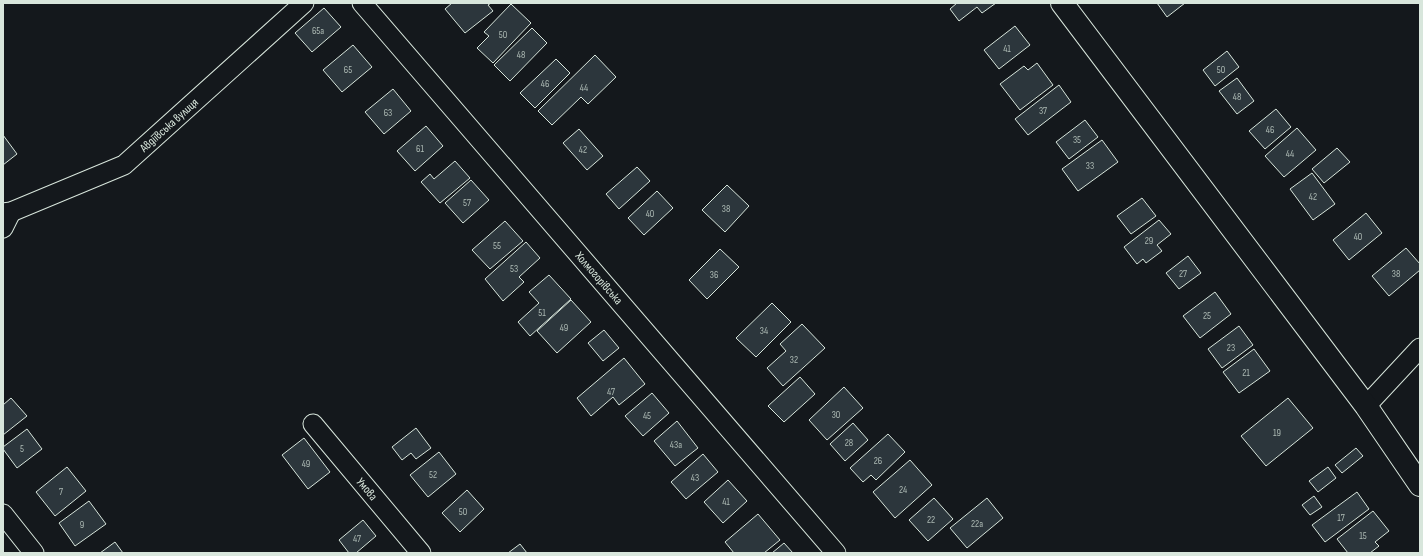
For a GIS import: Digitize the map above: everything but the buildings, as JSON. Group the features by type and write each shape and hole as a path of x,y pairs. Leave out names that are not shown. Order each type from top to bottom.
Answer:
{"street":[{"name":"Авдіївська вулиця","path":"6,218 124,165 304,3"},
{"name":"Холмогорівська","path":"362,3 836,553"},
{"path":"1062,3 1366,406 1420,485"},
{"path":"1366,406 1420,348"},
{"name":"Умова","path":"313,424 421,553"},
{"path":"3,514 34,553"}]}
